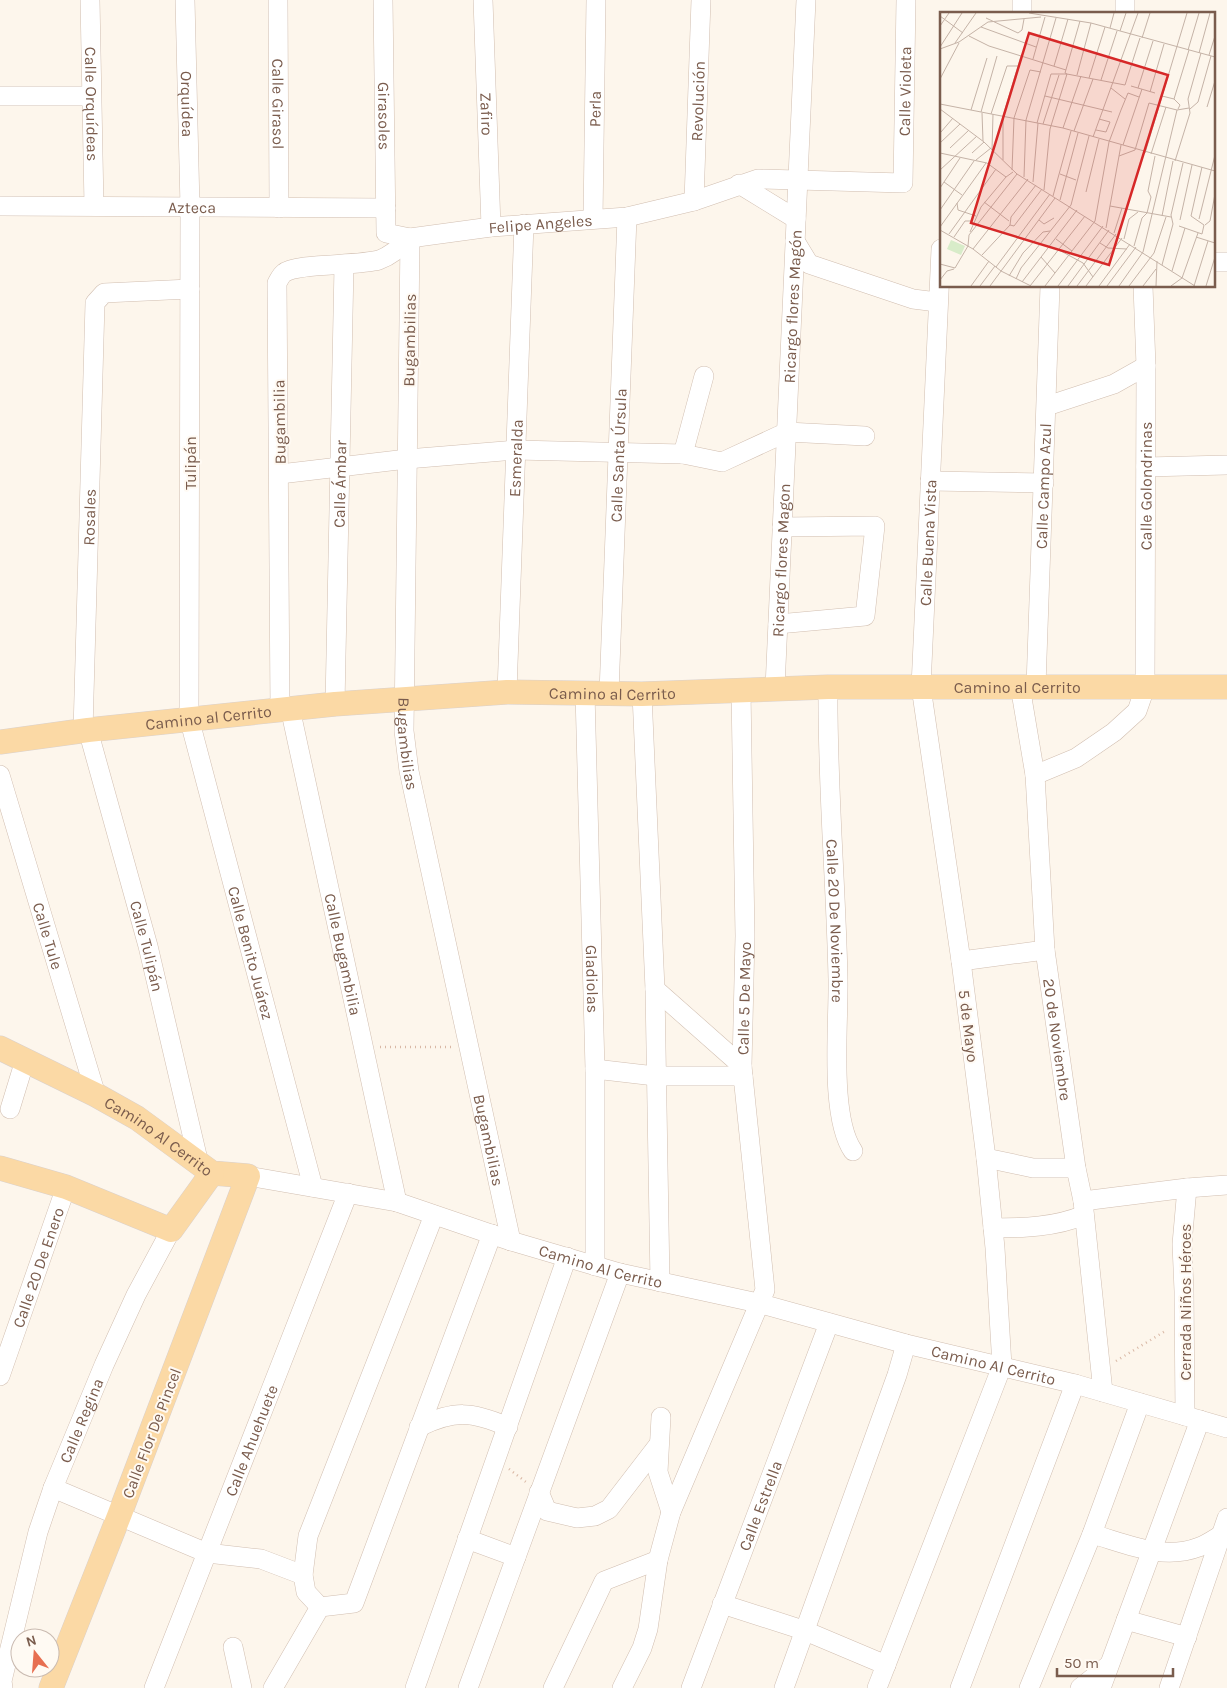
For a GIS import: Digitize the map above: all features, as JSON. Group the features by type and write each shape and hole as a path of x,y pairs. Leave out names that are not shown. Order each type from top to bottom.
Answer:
{"main road":[{"name":"Camino al Cerrito","path":"0,742 189,718 335,704 507,692 642,694 828,687 1227,687"},
{"name":"Camino Al Cerrito","path":"0,1048 96,1095 137,1118 205,1168 248,1176"},
{"path":"0,1168 66,1186 171,1230"},
{"name":"Calle Regina","path":"171,1230 205,1168"},
{"name":"Calle Flor De Pincel","path":"51,1688 119,1516 248,1176"}],"street":[{"name":"Calle Orquídeas","path":"90,0 94,206"},
{"name":"Orquídea","path":"185,0 190,207"},
{"name":"Calle Girasol","path":"278,0 279,208"},
{"name":"Girasoles","path":"383,0 386,233"},
{"name":"Zafiro","path":"483,0 491,227"},
{"name":"Perla","path":"592,219 596,0"},
{"name":"Revolución","path":"694,201 701,0"},
{"path":"798,179 806,0"},
{"name":"Calle Violeta","path":"903,183 906,0"},
{"path":"0,96 92,96"},
{"name":"Felipe Angeles","path":"386,233 410,238 491,227 627,217 694,201 758,179 903,183"},
{"name":"Ricargo flores Magón","path":"787,432 798,179"},
{"path":"739,184 796,218"},
{"name":"Azteca","path":"0,206 386,208"},
{"name":"Tulipán","path":"189,718 190,207"},
{"name":"Calle Santa Úrsula","path":"609,693 627,217"},
{"name":"Esmeralda","path":"507,692 524,224"},
{"name":"Bugambilia","path":"285,709 277,283 284,273 297,267 344,266 379,260 393,253 410,238"},
{"name":"Bugambilias","path":"410,238 404,731 409,771 511,1241"},
{"path":"795,242 809,264 913,299 937,302"},
{"name":"Calle Buena Vista","path":"921,687 940,262"},
{"path":"1214,262 1227,262"},
{"name":"Calle Ámbar","path":"335,704 344,266"},
{"name":"Calle Campo Azul","path":"1028,686 1044,483 1050,288"},
{"name":"Calle Golondrinas","path":"1034,775 1076,758 1114,732 1137,711 1144,688 1146,366 1143,288"},
{"name":"Rosales","path":"86,730 95,303 104,293 190,289"},
{"path":"1047,406 1114,384 1146,366"},
{"path":"683,454 704,376"},
{"path":"280,474 407,459 516,450 683,454 722,462 787,432 865,436"},
{"name":"Ricargo flores Magon","path":"775,688 787,432"},
{"path":"1146,467 1227,465"},
{"path":"930,481 1044,483"},
{"path":"778,624 865,616 875,526 782,527"},
{"name":"20 de Noviembre","path":"1028,686 1045,950 1076,1168 1084,1208 1103,1392"},
{"name":"Calle 20 De Noviembre","path":"828,687 828,739 838,979 839,1106 848,1144 853,1151"},
{"name":"5 de Mayo","path":"921,687 961,961 986,1158 993,1228 1002,1366"},
{"name":"Calle 5 De Mayo","path":"622,1688 642,1648 648,1629 658,1560 670,1512 765,1290 743,1071 745,936 741,691"},
{"name":"Gladiolas","path":"585,693 595,1069 595,1266"},
{"path":"642,694 655,988 660,1282"},
{"name":"Calle Bugambilia","path":"285,709 397,1202"},
{"name":"Calle Benito Juárez","path":"189,718 313,1187"},
{"name":"Calle Tulipán","path":"86,730 148,946 205,1168"},
{"name":"Calle Tule","path":"0,775 96,1095"},
{"path":"961,961 1045,950"},
{"path":"655,988 743,1071"},
{"path":"10,1109 25,1060"},
{"path":"595,1069 655,1076 743,1071"},
{"path":"986,1158 1033,1168 1076,1168"},
{"name":"Camino Al Cerrito","path":"248,1176 397,1202 511,1241 620,1273 758,1303 906,1344 1075,1384 1227,1428"},
{"name":"Calle 20 De Enero","path":"0,1376 66,1186"},
{"path":"993,1228 1020,1228 1061,1223 1084,1208 1187,1188 1227,1186"},
{"name":"Cerrada Niños Héroes","path":"1187,1188 1182,1244 1184,1316 1192,1418"},
{"name":"Calle Ahuehuete","path":"154,1688 348,1193"},
{"path":"320,1606 306,1592 303,1575 308,1536 434,1215"},
{"name":"Calle Regina","path":"3,1688 3,1665 8,1620 53,1488 136,1294 171,1230"},
{"path":"320,1606 354,1603 492,1234"},
{"path":"415,1688 567,1257"},
{"path":"468,1688 620,1273"},
{"name":"Calle Estrella","path":"691,1688 829,1323"},
{"path":"784,1688 803,1630 897,1375 906,1344"},
{"path":"877,1688 1002,1366"},
{"path":"960,1688 1075,1384"},
{"path":"1029,1688 1092,1534 1140,1403"},
{"path":"419,1427 441,1416 464,1414 488,1418 508,1427"},
{"path":"661,1417 659,1444 660,1483 670,1512"},
{"path":"1101,1688 1151,1552 1192,1418"},
{"path":"540,1492 547,1510 577,1518 595,1516 609,1509 659,1444"},
{"path":"53,1488 207,1553 261,1559 303,1575"},
{"path":"1092,1534 1151,1552 1174,1554 1199,1547 1225,1528"},
{"path":"1169,1688 1225,1528"},
{"path":"467,1539 516,1557"},
{"path":"553,1688 604,1581 658,1560"},
{"path":"722,1604 803,1630 886,1665"},
{"path":"273,1688 320,1606"},
{"path":"1126,1620 1187,1637"},
{"path":"233,1647 242,1688"},
{"path":"1080,1688 1110,1664"}],"path":[{"path":"363,1047 470,1046"},
{"path":"1100,1371 1155,1339 1184,1316"},
{"path":"496,1459 540,1492"}]}
